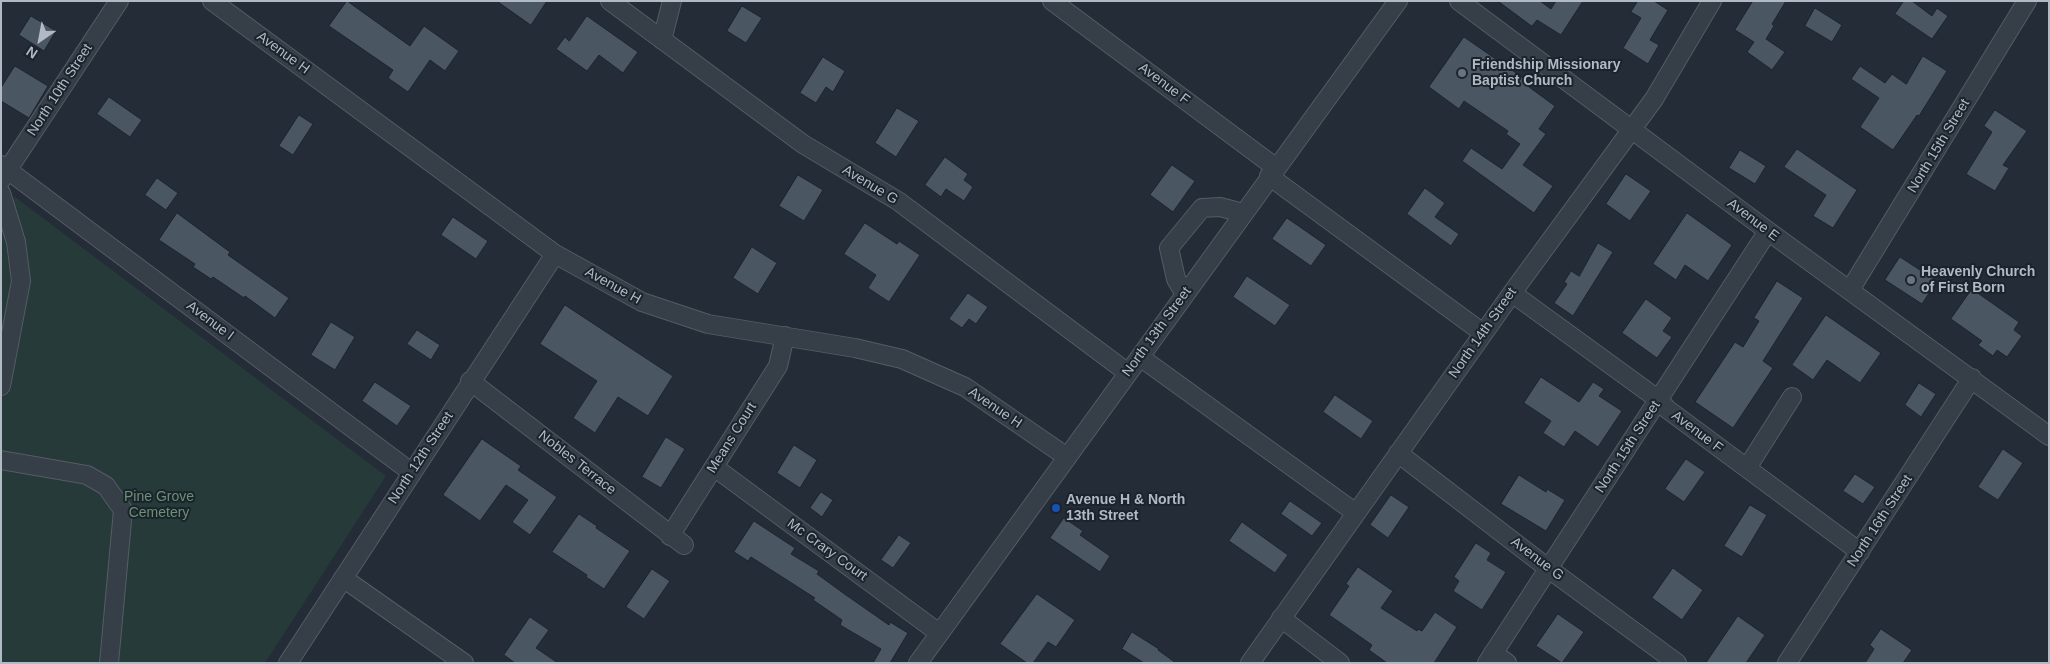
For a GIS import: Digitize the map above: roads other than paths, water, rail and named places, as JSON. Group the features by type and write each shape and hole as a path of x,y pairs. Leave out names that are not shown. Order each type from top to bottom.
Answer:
{"street":[{"name":"North 10th Street","path":"4,171 118,1"},
{"name":"Avenue H","path":"212,1 555,254 642,302 708,324 855,348 902,359 966,388 1067,457"},
{"name":"Avenue G","path":"610,1 803,144 898,202 1128,373"},
{"path":"662,40 672,1"},
{"name":"Avenue F","path":"1052,1 1483,333"},
{"name":"North 13th Street","path":"918,663 1272,172 1398,1"},
{"name":"Avenue E","path":"1459,1 1768,231 2049,436"},
{"name":"North 14th Street","path":"1250,663 1483,333 1654,98 1712,1"},
{"name":"North 15th Street","path":"1850,290 2027,1"},
{"name":"Avenue I","path":"4,171 412,472"},
{"path":"1,193 16,242 21,280 1,386"},
{"path":"1185,294 1176,279 1169,248 1202,208 1220,207 1243,213"},
{"name":"North 15th Street","path":"1496,659 1549,569 1768,231"},
{"name":"North 12th Street","path":"288,663 470,381 555,254"},
{"name":"Avenue F","path":"1512,293 1659,400 1667,409 1860,552"},
{"name":"Means Court","path":"677,541 714,467 778,366 786,336"},
{"path":"1140,357 1356,513"},
{"name":"North 16th Street","path":"1787,663 1972,378"},
{"name":"Nobles Terrace","path":"470,381 677,541"},
{"path":"1747,468 1792,397"},
{"name":"Avenue G","path":"1398,453 1549,569 1676,663"},
{"path":"1,460 87,475 106,486 123,510 109,663"},
{"name":"Mc Crary Court","path":"714,467 939,634"},
{"path":"343,578 464,663"},
{"path":"1281,618 1340,663"}],"place":[{"name":"Friendship Missionary Baptist Church","path":"1462,73"},
{"name":"Heavenly Church of First Born","path":"1911,280"},
{"name":"Avenue H & North 13th Street","path":"1056,508"}],"park label":[{"name":"Pine Grove Cemetery","path":"159,506"}]}
